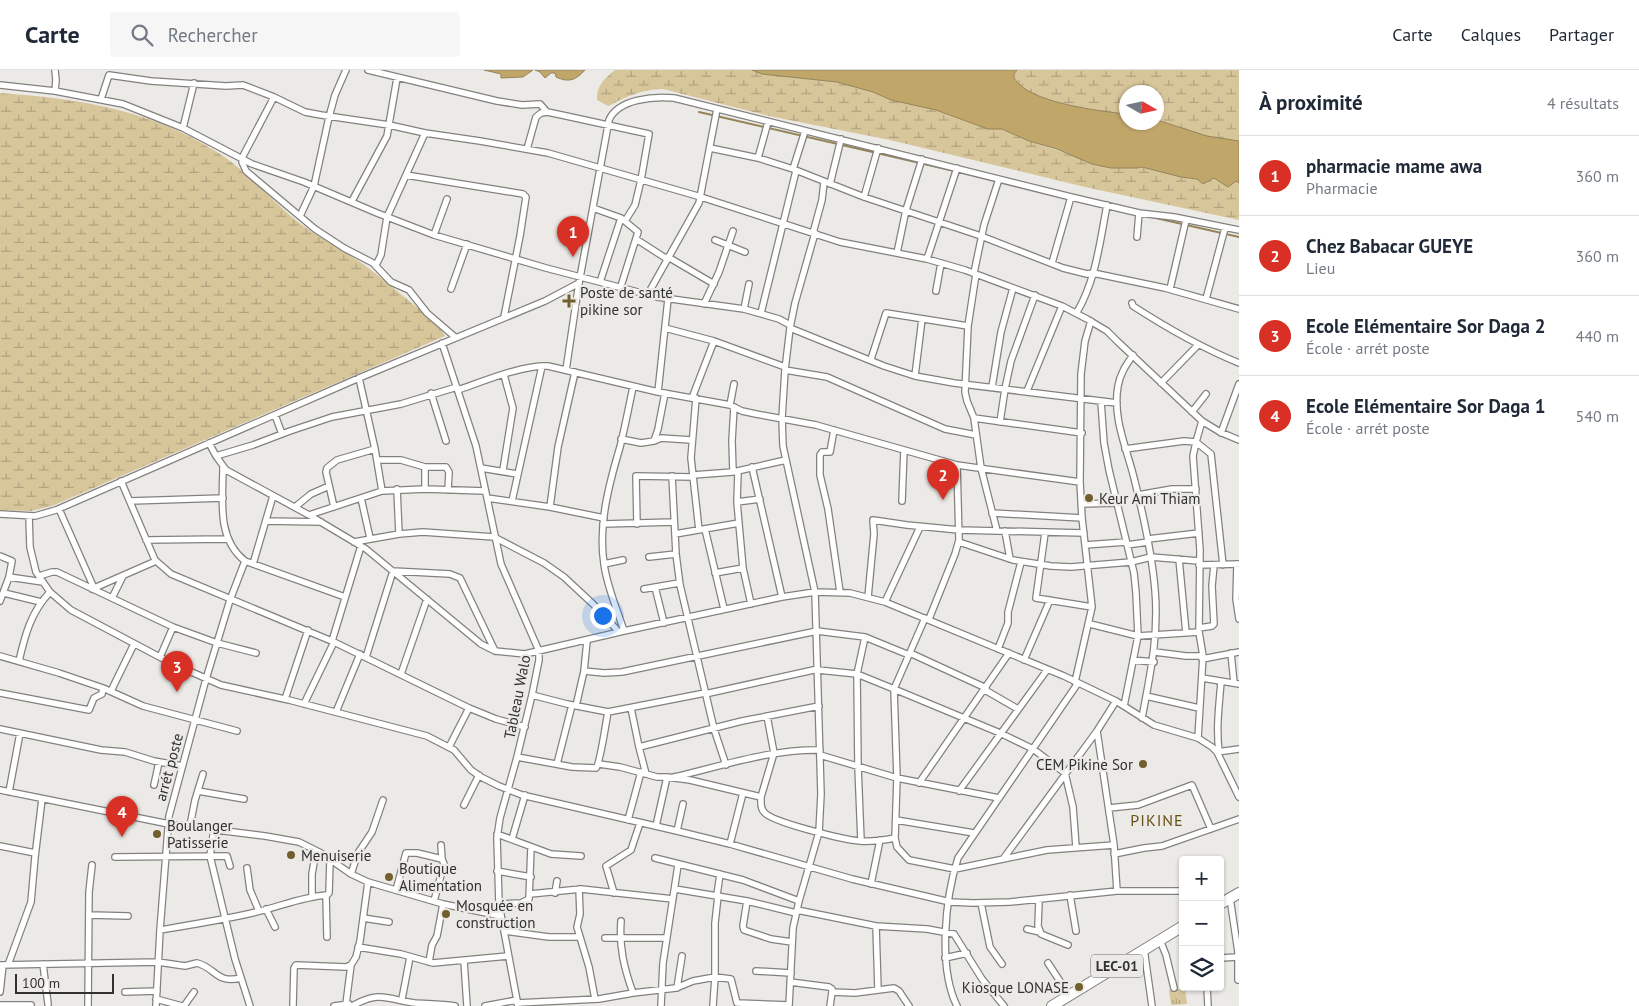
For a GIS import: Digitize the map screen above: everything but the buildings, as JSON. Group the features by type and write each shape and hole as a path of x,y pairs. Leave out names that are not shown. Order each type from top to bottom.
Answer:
{"highway":[{"name":"LEC-01","path":"1057,1005 1069,995 1179,928"}],"street":[{"path":"55,70 55,90"},
{"path":"300,216 314,186 329,116 335,95 346,70"},
{"path":"368,70 522,105 537,103 543,106 547,112"},
{"path":"101,99 110,72 151,81 226,86 243,85 305,112 548,154 701,197 855,246 927,259 975,273 1076,312 1107,331 1202,421 1221,433 1239,440"},
{"path":"352,201 386,139 397,78"},
{"path":"183,128 194,83"},
{"path":"0,85 55,90 133,107 183,128 242,159 434,235 516,258 580,280 621,286 668,299 761,313 915,376 1082,400 1116,403"},
{"path":"566,370 607,126 613,113 646,98 659,96 674,98 1138,213 1239,230"},
{"path":"274,97 242,159 246,171 329,240 376,265 391,282 410,290 427,313 455,337"},
{"path":"648,294 701,197 718,109"},
{"path":"527,149 536,117 541,113 547,112 649,134 642,180 634,208 623,219 600,282"},
{"path":"758,158 768,122"},
{"path":"761,313 784,223 794,170 805,131"},
{"path":"376,265 381,255 386,217 425,133"},
{"path":"830,184 841,139"},
{"path":"710,148 758,158 794,170 864,197 981,236 1052,264 1087,274 1093,273 1170,290 1239,309"},
{"path":"864,197 878,148"},
{"path":"897,253 906,210 922,159"},
{"path":"927,259 957,168"},
{"path":"406,176 525,195 526,199 516,258 504,317"},
{"path":"997,531 980,468 974,418 967,402 966,384 968,326 975,273 981,236 999,179"},
{"path":"485,1006 595,999 677,988 693,981 716,976 731,980 737,1003 789,1005 792,942 797,911 820,832 821,816 815,592 783,446 782,418 790,326 822,200 824,182"},
{"path":"1052,264 1071,197"},
{"path":"434,235 447,199"},
{"path":"1076,312 1086,294 1093,273 1107,205"},
{"path":"593,208 623,219 638,232 621,286"},
{"path":"1137,237 1138,213"},
{"path":"1170,290 1186,220"},
{"path":"1206,300 1225,228"},
{"path":"704,304 729,246 733,230"},
{"path":"636,239 714,284"},
{"path":"715,240 745,252"},
{"path":"451,289 467,244"},
{"path":"936,291 941,263"},
{"path":"0,514 29,516 58,509 359,378 545,301 580,280"},
{"path":"744,309 749,284"},
{"path":"992,387 1001,332 1013,288"},
{"path":"1000,422 1005,389 1016,346 1034,295"},
{"path":"658,392 668,299"},
{"path":"1132,304 1153,319 1198,345 1239,363"},
{"path":"1027,391 1062,306"},
{"path":"871,359 886,313 968,326"},
{"path":"915,376 922,319"},
{"path":"957,1006 949,983 945,958 946,932 958,858 1077,683 1090,624 1092,607 1080,482 1083,354 1090,321"},
{"path":"665,328 714,341 785,368 827,377 946,429 976,435"},
{"path":"714,341 694,398 690,458 702,529 724,609"},
{"name":"Tableau Walo","path":"442,343 481,468 494,537 504,576 539,651 539,660 525,727 507,789 497,834 500,916 517,1003"},
{"path":"1161,383 1198,345"},
{"path":"1133,356 1120,378 1116,403 1124,449 1138,495 1148,540 1156,600 1154,662 1142,718"},
{"path":"512,501 542,366"},
{"path":"216,456 254,445 332,417 366,409 401,404 431,394 542,366 658,392 732,406 756,414 834,430 957,465 1080,482"},
{"path":"550,508 558,447 575,372"},
{"path":"503,470 513,408 504,375"},
{"path":"359,378 375,449 382,491"},
{"path":"734,384 732,441 738,523 743,568 751,604"},
{"path":"1221,433 1239,384"},
{"path":"621,631 604,564 604,521 614,464 633,386"},
{"path":"654,441 665,393"},
{"path":"431,394 446,441"},
{"path":"1192,412 1206,394"},
{"path":"1101,402 1106,456 1116,503 1123,524 1136,593 1138,636 1124,706"},
{"path":"275,415 282,434"},
{"path":"974,418 1082,433"},
{"path":"1198,738 1202,657 1199,630 1199,533 1193,456 1202,421"},
{"path":"834,430 830,452 822,452 820,455 820,475 828,509 840,592"},
{"path":"621,440 641,443 661,438 691,440"},
{"path":"1124,449 1161,443 1196,442 1211,454 1222,565"},
{"path":"209,443 223,466 234,475 322,522 361,546 481,644 495,651 518,654 539,651 621,631 782,597 815,592 840,592 886,602 1009,653 1116,700 1154,725 1198,738 1218,752 1239,749"},
{"path":"334,506 326,472 327,468 336,460 375,449"},
{"path":"902,501 904,450"},
{"path":"377,460 401,460 426,467 446,467 448,469 448,490"},
{"path":"637,524 636,476 693,476 735,472 786,460"},
{"path":"957,465 959,542 956,554 894,689 897,778 895,838 897,847 909,860 955,869 1047,850 1114,845"},
{"path":"223,466 224,528 232,548 244,561 345,597"},
{"path":"425,489 426,467"},
{"path":"752,467 782,597"},
{"path":"481,468 503,470 517,474"},
{"path":"672,476 679,583 714,729 726,765"},
{"path":"121,481 156,561 176,577 333,641 469,708 496,719 525,727"},
{"path":"295,507 311,494 330,486"},
{"path":"397,489 399,534"},
{"path":"309,515 382,491 425,489 485,491"},
{"path":"1138,495 1196,489"},
{"path":"253,564 273,496"},
{"path":"130,501 223,498"},
{"path":"361,498 370,538"},
{"path":"487,498 550,508 604,521 637,524 674,522"},
{"path":"737,502 760,499"},
{"path":"1081,504 1116,503"},
{"path":"58,509 93,588"},
{"path":"992,513 1082,518"},
{"path":"29,516 32,558 41,579 50,592 71,610 134,644 206,679 235,689 285,699 421,734 449,746 458,753 471,770 479,775 525,796 677,830 871,884 950,902 981,903 1039,900 1116,891 1179,891"},
{"path":"868,597 873,520 920,527 959,530 1084,533"},
{"path":"266,521 322,522"},
{"path":"675,534 738,523"},
{"path":"886,602 920,527"},
{"path":"1005,531 1010,559"},
{"path":"354,542 370,538 424,532 494,537 544,563 564,577 621,631"},
{"path":"1045,533 1036,598 1092,607"},
{"path":"1085,545 1127,544 1199,533"},
{"path":"146,540 227,539"},
{"path":"959,542 1010,559 1042,565 1088,566 1151,558 1179,559 1214,565 1238,564 1236,599 1239,620"},
{"path":"304,704 333,641 361,546"},
{"path":"649,557 676,554"},
{"path":"0,556 12,561 9,577 0,601"},
{"path":"1179,559 1186,633"},
{"path":"604,564 623,560"},
{"path":"93,588 156,561"},
{"name":"arrét poste","path":"156,1006 169,816 206,679 244,561"},
{"path":"998,649 1008,623 1008,612 1021,562"},
{"path":"1090,624 1138,636 1186,633 1212,626 1214,624 1212,586 1214,565"},
{"path":"715,573 743,568"},
{"path":"393,571 450,574 460,578 495,651"},
{"path":"336,712 363,656 393,571"},
{"path":"9,577 41,579 55,572 93,588 173,627 217,643 256,653"},
{"path":"112,598 122,576"},
{"path":"644,589 679,583"},
{"path":"655,587 664,623"},
{"path":"19,661 31,620 41,602 50,592"},
{"path":"4,593 41,602"},
{"path":"401,674 427,599"},
{"path":"1024,660 1050,600"},
{"path":"160,657 173,627"},
{"path":"285,699 308,630"},
{"path":"584,671 622,672 817,631 865,637 910,654 986,689 1018,709"},
{"path":"861,842 858,767 858,674 865,637"},
{"path":"557,764 584,671 587,640"},
{"path":"111,691 134,644"},
{"path":"1155,652 1202,657 1239,652"},
{"path":"919,783 986,689 1009,653"},
{"path":"1202,678 1236,683 1231,653"},
{"path":"0,656 104,688 139,705 237,731"},
{"path":"1133,660 1154,662"},
{"path":"532,695 574,706 608,712 818,670 858,674 1000,733 1033,749 1065,773 1072,807 1076,847"},
{"path":"958,791 1047,670"},
{"path":"1221,682 1218,752 1239,797"},
{"path":"0,693 89,710 94,698 102,694 104,688"},
{"path":"1146,696 1199,708"},
{"path":"1003,859 1097,731 1116,700"},
{"path":"640,747 768,716 819,706"},
{"path":"449,746 469,708"},
{"path":"628,820 644,773 631,708"},
{"path":"517,757 593,769 599,764 608,712"},
{"path":"768,716 774,753 761,797 761,807 766,815 835,838 861,842 895,838"},
{"path":"0,730 101,750 125,752 159,762 182,766"},
{"path":"1097,731 1114,845 1116,891"},
{"path":"9,792 20,734"},
{"path":"599,764 657,777 674,777 774,753 820,753 858,767 897,778 999,798"},
{"path":"154,784 159,762"},
{"path":"190,826 203,774"},
{"path":"464,805 479,775"},
{"path":"656,826 667,777"},
{"path":"674,777 761,797"},
{"path":"1109,808 1138,805 1192,785 1211,829"},
{"path":"0,790 169,824 299,842 316,850 351,874 368,882 443,904 500,916"},
{"path":"198,791 244,799"},
{"path":"730,844 743,793"},
{"path":"512,839 525,796"},
{"path":"0,992 4,965 31,902 42,798"},
{"path":"351,874 358,853 372,832 383,800"},
{"path":"677,830 683,804"},
{"path":"1114,854 1162,846 1239,819"},
{"path":"896,820 974,833"},
{"path":"614,893 604,868 631,850 640,823"},
{"path":"214,829 210,856 225,919 250,1006"},
{"path":"497,834 556,855 582,856"},
{"path":"871,884 880,840"},
{"path":"434,901 444,864 441,845"},
{"path":"0,846 35,854"},
{"path":"499,904 515,904 526,902 529,899 531,847"},
{"path":"312,896 312,874 316,850"},
{"path":"396,890 406,853 416,853 442,859"},
{"path":"115,857 228,856 230,866"},
{"path":"655,858 752,883 799,901"},
{"path":"327,937 326,895 329,893 330,860"},
{"path":"88,1006 89,892 92,865"},
{"path":"661,1006 660,990 666,938 678,865"},
{"path":"247,868 250,890 259,912"},
{"path":"497,871 530,877"},
{"path":"713,1006 716,976 715,923 720,874"},
{"path":"555,893 557,881"},
{"path":"346,1004 351,965 358,947 368,882"},
{"path":"675,888 876,926 954,934 982,979 1004,1006"},
{"path":"530,894 555,893 579,889 673,899"},
{"path":"579,889 580,914 577,927 589,967 595,999"},
{"path":"160,930 259,912 312,896 326,895"},
{"path":"1070,895 1076,931"},
{"path":"1234,896 1238,980"},
{"path":"1039,900 1038,926 1040,932"},
{"path":"747,901 744,930 765,938 792,942"},
{"path":"981,903 990,947 1002,964"},
{"path":"429,962 432,946 437,936 443,904"},
{"path":"266,910 275,927"},
{"path":"89,915 128,916"},
{"path":"363,918 390,922"},
{"path":"621,921 620,938 623,963 633,993"},
{"path":"876,926 878,990"},
{"path":"1027,929 1040,932 1068,945"},
{"path":"504,931 579,937"},
{"path":"605,938 666,938"},
{"path":"1160,940 1166,955 1174,988"},
{"path":"358,947 429,962 464,961 508,956"},
{"path":"1144,949 1152,1006"},
{"path":"945,958 967,953"},
{"path":"677,988 682,956"},
{"path":"402,1000 410,957"},
{"path":"1224,958 1238,957"},
{"path":"464,961 467,1006"},
{"path":"4,965 158,962 185,966 199,963 220,978 230,980 241,978"},
{"path":"1048,963 1069,995"},
{"path":"43,964 48,1004"},
{"path":"293,1006 294,968 296,965 351,965"},
{"path":"756,971 790,973"},
{"path":"790,982 829,987 832,989 830,1006"},
{"path":"832,992 850,993 891,988 897,989 908,1006"},
{"path":"1207,991 1208,1006"},
{"path":"125,992 157,992"},
{"path":"156,999 183,1006 194,992"},
{"path":"334,1006 355,1005 370,997 382,996 412,1002 455,1006"},
{"path":"0,1005 31,1005"}],"green space":[{"path":"615,70 752,70 762,74 837,82 873,92 891,100 936,110 988,129 1002,129 1029,141 1111,168 1142,167 1197,179 1203,184 1214,178 1223,183 1236,181 1239,183 1239,220 1085,187 890,140 769,116 663,89 628,96 608,106 597,100 597,95 602,83"},
{"path":"1017,70 1239,70 1239,141 1207,136 1164,122 1164,85 1119,85 1119,113 1083,108 1049,100 1022,87 1014,78"},
{"path":"0,93 60,99 118,110 173,128 200,142 226,158 248,176 300,224 374,273 428,316 445,336 52,506 31,511 0,510"},
{"path":"1169,990 1185,991 1187,1004 1171,1005"}],"shaded area":[{"path":"484,70 533,70 523,77 501,78 501,74"},
{"path":"535,70 585,70 572,80 569,80 556,77 555,73 551,73 545,78 540,72"},
{"path":"752,70 1017,70 1014,78 1022,87 1034,94 1049,100 1083,108 1119,113 1119,130 1164,130 1164,122 1207,136 1239,141 1239,183 1236,181 1228,187 1214,178 1203,184 1197,179 1142,167 1111,168 1092,164 1002,129 988,129 936,110 891,100 873,92 837,82 762,74"}],"waterway":[{"path":"699,112 989,179"},
{"path":"1147,216 1239,237"}],"place":[{"name":"pharmacie mame awa","path":"573,257"},
{"name":"Poste de santé pikine sor","path":"569,301"},
{"name":"Keur Ami Thiam","path":"1089,498"},
{"name":"Chez Babacar GUEYE","path":"943,500"},
{"name":"Ecole Elémentaire Sor Daga 2","path":"177,692"},
{"name":"CEM Pikine Sor","path":"1143,764"},
{"name":"Boulanger Patisserie","path":"157,834"},
{"name":"Ecole Elémentaire Sor Daga 1","path":"122,837"},
{"name":"Menuiserie","path":"291,855"},
{"name":"Boutique Alimentation","path":"389,877"},
{"name":"Mosquée en construction","path":"446,914"},
{"name":"Kiosque LONASE","path":"1079,987"}],"district":[{"name":"PIKINE","path":"1157,820"}]}
